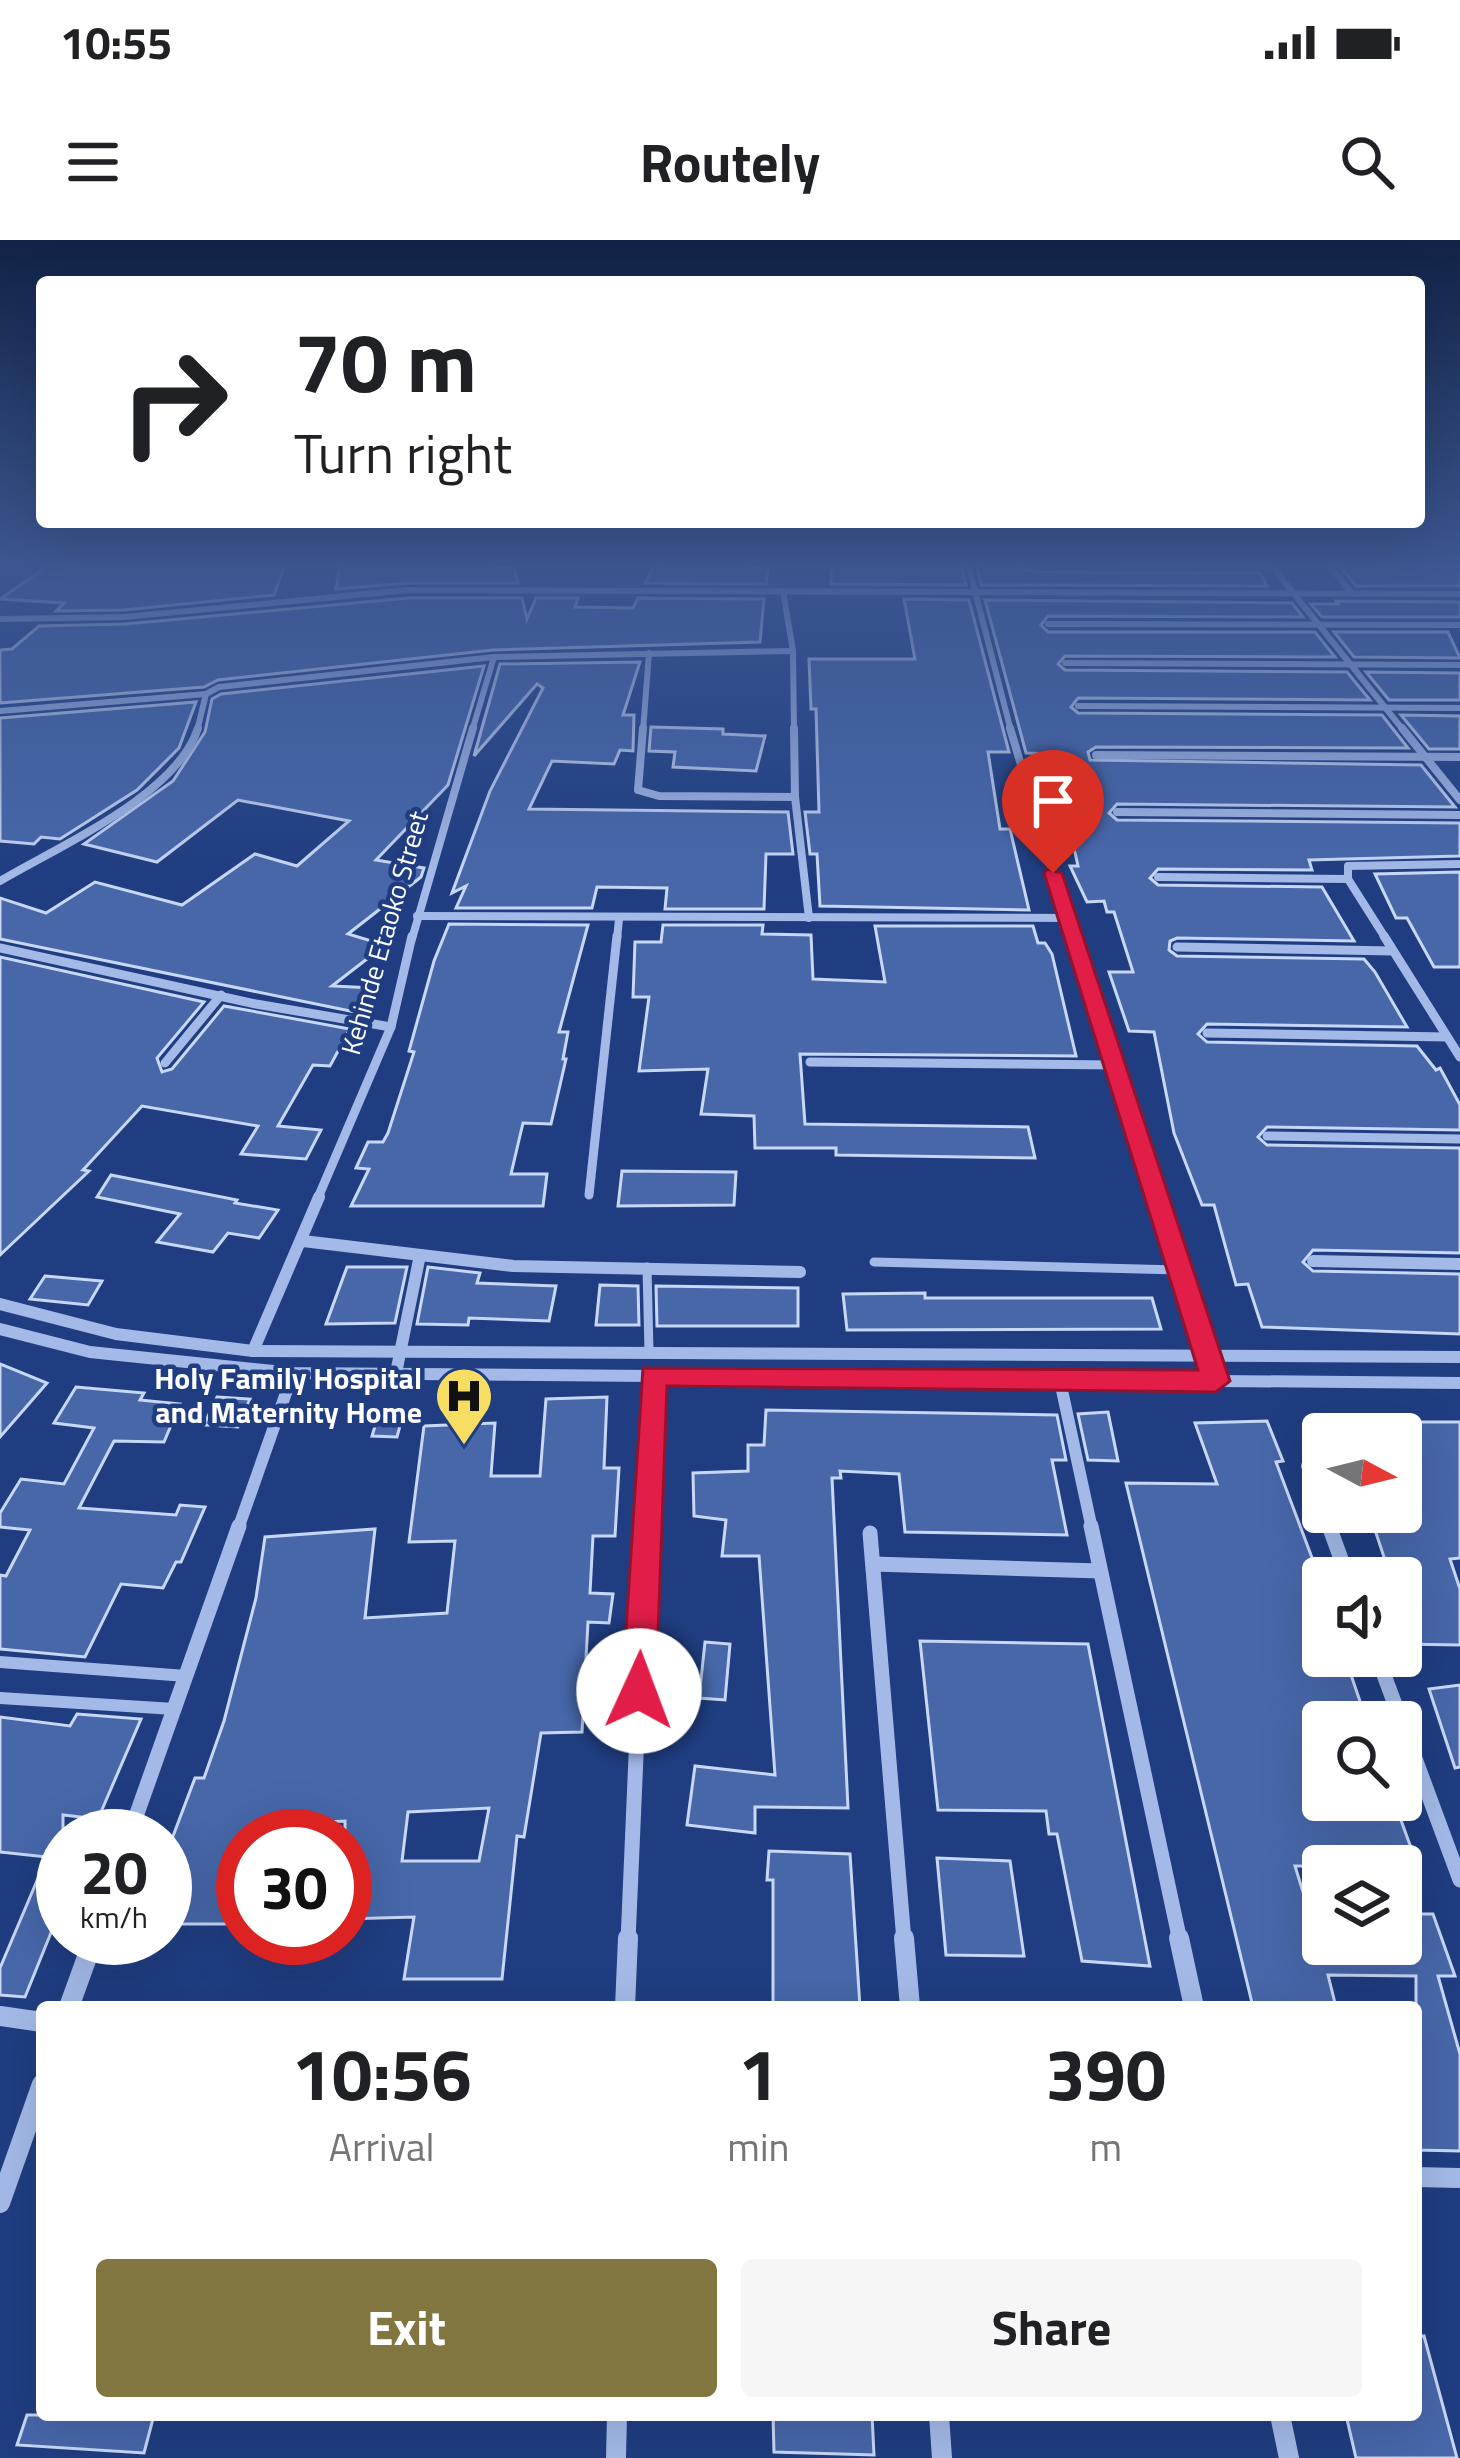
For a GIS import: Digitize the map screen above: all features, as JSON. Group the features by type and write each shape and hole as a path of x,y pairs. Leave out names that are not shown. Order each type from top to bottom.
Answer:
{"street":[{"path":"0,711 206,694 235,684 393,668"},
{"name":"Kehinde Etaoko Street","path":"253,1351 391,1027 417,916 491,668"},
{"path":"648,668 638,790 659,796 795,797"},
{"path":"793,668 795,797 809,918"},
{"path":"996,668 1066,918 1216,1381"},
{"path":"1352,668 1460,800"},
{"path":"0,881 156,783 185,758 198,730 206,694"},
{"path":"1078,706 1460,709"},
{"path":"1096,755 1460,758"},
{"path":"1117,812 1460,814"},
{"path":"1460,864 1364,862 1348,866 1348,879 1460,1057"},
{"path":"1158,877 1348,879"},
{"path":"417,916 1066,918"},
{"path":"589,1195 619,919"},
{"path":"1178,947 1394,951"},
{"path":"0,948 391,1027"},
{"path":"165,1063 221,995"},
{"path":"1207,1033 1447,1037"},
{"path":"810,1062 1114,1065"},
{"path":"1267,1136 1460,1139"},
{"path":"302,1241 513,1266 800,1272"},
{"path":"396,1373 420,1255"},
{"path":"1313,1261 1460,1264"},
{"path":"0,1304 116,1334 253,1351 1460,1358"},
{"path":"0,1329 90,1352 292,1372 1460,1382"},
{"path":"591,1352 592,1375"},
{"path":"1414,1357 1426,1382"},
{"path":"139,1809 292,1372"},
{"path":"626,2001 653,1375"},
{"path":"1060,1381 1193,2001"},
{"path":"870,1533 909,2001"},
{"path":"873,1564 1100,1571"},
{"path":"1385,1677 1460,1880"},
{"path":"71,2001 84,1965"},
{"path":"0,2016 36,2021"},
{"path":"0,2203 36,2101"},
{"path":"1422,2177 1460,2178"},
{"path":"616,2458 617,2421"},
{"path":"939,2421 942,2458"},
{"path":"1281,2421 1289,2458"}],"lane":[{"path":"874,1262 1178,1270"},
{"path":"647,1267 649,1351"},
{"path":"0,1662 186,1676"},
{"path":"0,1698 174,1709"}],"building":[{"path":"0,668 333,668 218,680 204,687 0,703"},
{"path":"484,668 448,785 376,860 424,868 421,877 348,934 385,945 332,986 373,988 360,1013 0,939 0,898 46,913 95,882 182,905 255,854 297,866 349,821 238,800 157,862 84,844 173,781 205,732 212,699 221,694"},
{"path":"499,668 638,668 623,715 634,715 633,751 620,750 614,764 552,761 529,809 788,812 793,854 766,854 764,909 665,909 667,888 597,887 592,908 456,908 466,886 452,893 490,791 543,688 537,684 474,756"},
{"path":"809,668 987,668 1009,752 988,752 1000,829 1010,829 1029,910 820,906 817,854 810,854 805,812 819,812 816,709 811,709"},
{"path":"1003,668 1347,672 1370,700 1078,698 1071,707 1078,713 1382,715 1408,748 1096,747 1088,752 1090,760 1421,765 1455,807 1117,804 1109,813 1117,820 1460,823 1460,856 1309,860 1312,870 1158,869 1150,878 1158,885 1322,887 1354,941 1177,938 1170,941 1169,950 1177,956 1364,959 1375,972 1407,1027 1207,1024 1198,1034 1207,1042 1417,1046 1436,1070 1440,1068 1460,1105 1460,1130 1267,1127 1258,1137 1267,1145 1460,1148 1460,1253 1313,1250 1303,1262 1313,1271 1460,1274 1460,1334 1262,1327 1248,1284 1236,1285 1214,1205 1202,1205 1174,1133 1154,1032 1129,1031 1109,972 1133,972 1114,912 1107,912 1104,901 1087,902 1070,866 1078,866 1053,754 1026,753"},
{"path":"1366,672 1460,673 1460,700 1389,700"},
{"path":"196,702 179,748 137,790 60,839 41,837 34,844 0,841 0,718"},
{"path":"1401,715 1460,716 1460,749 1429,749"},
{"path":"651,727 723,729 723,734 765,736 756,771 673,767 675,752 649,751"},
{"path":"1460,872 1460,967 1434,967 1407,918 1396,918 1375,874"},
{"path":"449,924 588,925 559,1032 568,1032 566,1059 551,1124 523,1123 511,1174 547,1174 543,1206 351,1206 369,1169 356,1168 368,1142 383,1142 388,1133 414,1052 409,1051 434,961"},
{"path":"663,925 763,925 762,934 811,935 813,979 885,982 875,926 1033,926 1038,943 1045,943 1052,954 1076,1056 800,1054 805,1124 1028,1127 1035,1158 836,1155 836,1148 755,1148 754,1116 701,1114 708,1069 639,1071 649,997 633,997 635,942 661,942"},
{"path":"0,957 204,1002 157,1058 162,1072 172,1069 224,1006 350,1029 330,1066 313,1065 278,1126 321,1130 306,1159 241,1154 258,1126 142,1106 83,1170 89,1171 0,1255"},
{"path":"622,1171 736,1172 734,1205 618,1206"},
{"path":"111,1175 278,1210 259,1238 228,1233 213,1252 157,1242 180,1214 97,1197"},
{"path":"347,1267 407,1267 395,1323 326,1324"},
{"path":"428,1267 480,1273 477,1283 556,1286 549,1321 469,1318 468,1325 417,1324"},
{"path":"45,1276 102,1281 88,1305 30,1299"},
{"path":"600,1285 638,1286 639,1325 596,1325"},
{"path":"656,1286 798,1288 798,1326 657,1326"},
{"path":"925,1293 925,1298 1152,1298 1161,1329 847,1330 843,1294"},
{"path":"0,1364 47,1383 0,1437"},
{"path":"76,1387 144,1393 140,1400 180,1404 164,1442 114,1441 79,1508 176,1515 180,1505 205,1507 181,1562 176,1562 163,1588 121,1584 85,1657 0,1649 0,1575 6,1576 30,1530 0,1527 0,1513 21,1479 64,1484 94,1428 54,1423"},
{"path":"217,1397 250,1399 238,1427 204,1425"},
{"path":"607,1397 604,1468 619,1468 615,1536 593,1536 590,1593 613,1594 609,1623 588,1622 582,1732 541,1733 524,1837 517,1836 502,1979 404,1979 414,1917 372,1918 372,1809 216,1809 216,1924 192,1924 192,1809 183,1809 195,1778 204,1778 224,1721 256,1598 265,1537 375,1529 365,1618 447,1613 455,1541 409,1542 424,1426 495,1423 491,1476 540,1476 546,1399","holes":["489,1808 479,1861 402,1861 408,1812"]},
{"path":"381,1407 405,1408 397,1437 372,1436"},
{"path":"766,1410 1057,1415 1066,1460 1052,1460 1067,1535 905,1532 899,1474 840,1471 841,1478 832,1478 848,1808 755,1807 755,1833 687,1825 695,1766 775,1775 759,1556 722,1556 726,1520 694,1516 693,1473 748,1471 748,1445 764,1445"},
{"path":"1108,1412 1118,1461 1088,1460 1078,1414"},
{"path":"1267,1421 1283,1461 1276,1462 1312,1557 1302,1557 1302,1677 1352,1677 1360,1701 1302,1701 1302,1821 1401,1821 1410,1845 1302,1845 1302,1866 1295,1866 1302,1889 1302,1965 1422,1965 1422,1914 1433,1914 1455,1976 1438,1976 1460,2054 1460,2151 1422,2150 1422,2001 1416,2001 1416,1976 1328,1975 1334,2001 1252,2001 1126,1483 1217,1484 1195,1423"},
{"path":"1422,1422 1460,1422 1460,1558 1450,1559 1460,1589 1460,1645 1422,1644 1422,1557 1384,1557 1376,1533 1422,1533"},
{"path":"920,1641 1088,1644 1150,1966 1082,1961 1057,1834 1049,1834 1046,1811 938,1810"},
{"path":"705,1642 730,1644 725,1700 699,1698"},
{"path":"1460,1685 1460,1767 1455,1768 1429,1689"},
{"path":"77,1714 141,1719 102,1809 36,1809 36,1856 0,1852 0,1717 70,1726"},
{"path":"769,1851 850,1854 860,2001 773,2001 773,1880 767,1880"},
{"path":"937,1858 1010,1861 1024,1956 946,1955"},
{"path":"36,1883 38,1965 25,1997 0,1995 0,1968"},
{"path":"1422,2336 1457,2458 1356,2458 1347,2421 1422,2421"},
{"path":"27,2415 36,2415 36,2421 152,2421 144,2453 17,2445"},
{"path":"773,2421 872,2421 874,2455 774,2452"}],"place":[{"name":"Holy Family Hospital and Maternity Home","path":"464,1447"}],"route":[{"path":"639,1691 653,1375 1216,1381 1053,873"}]}
